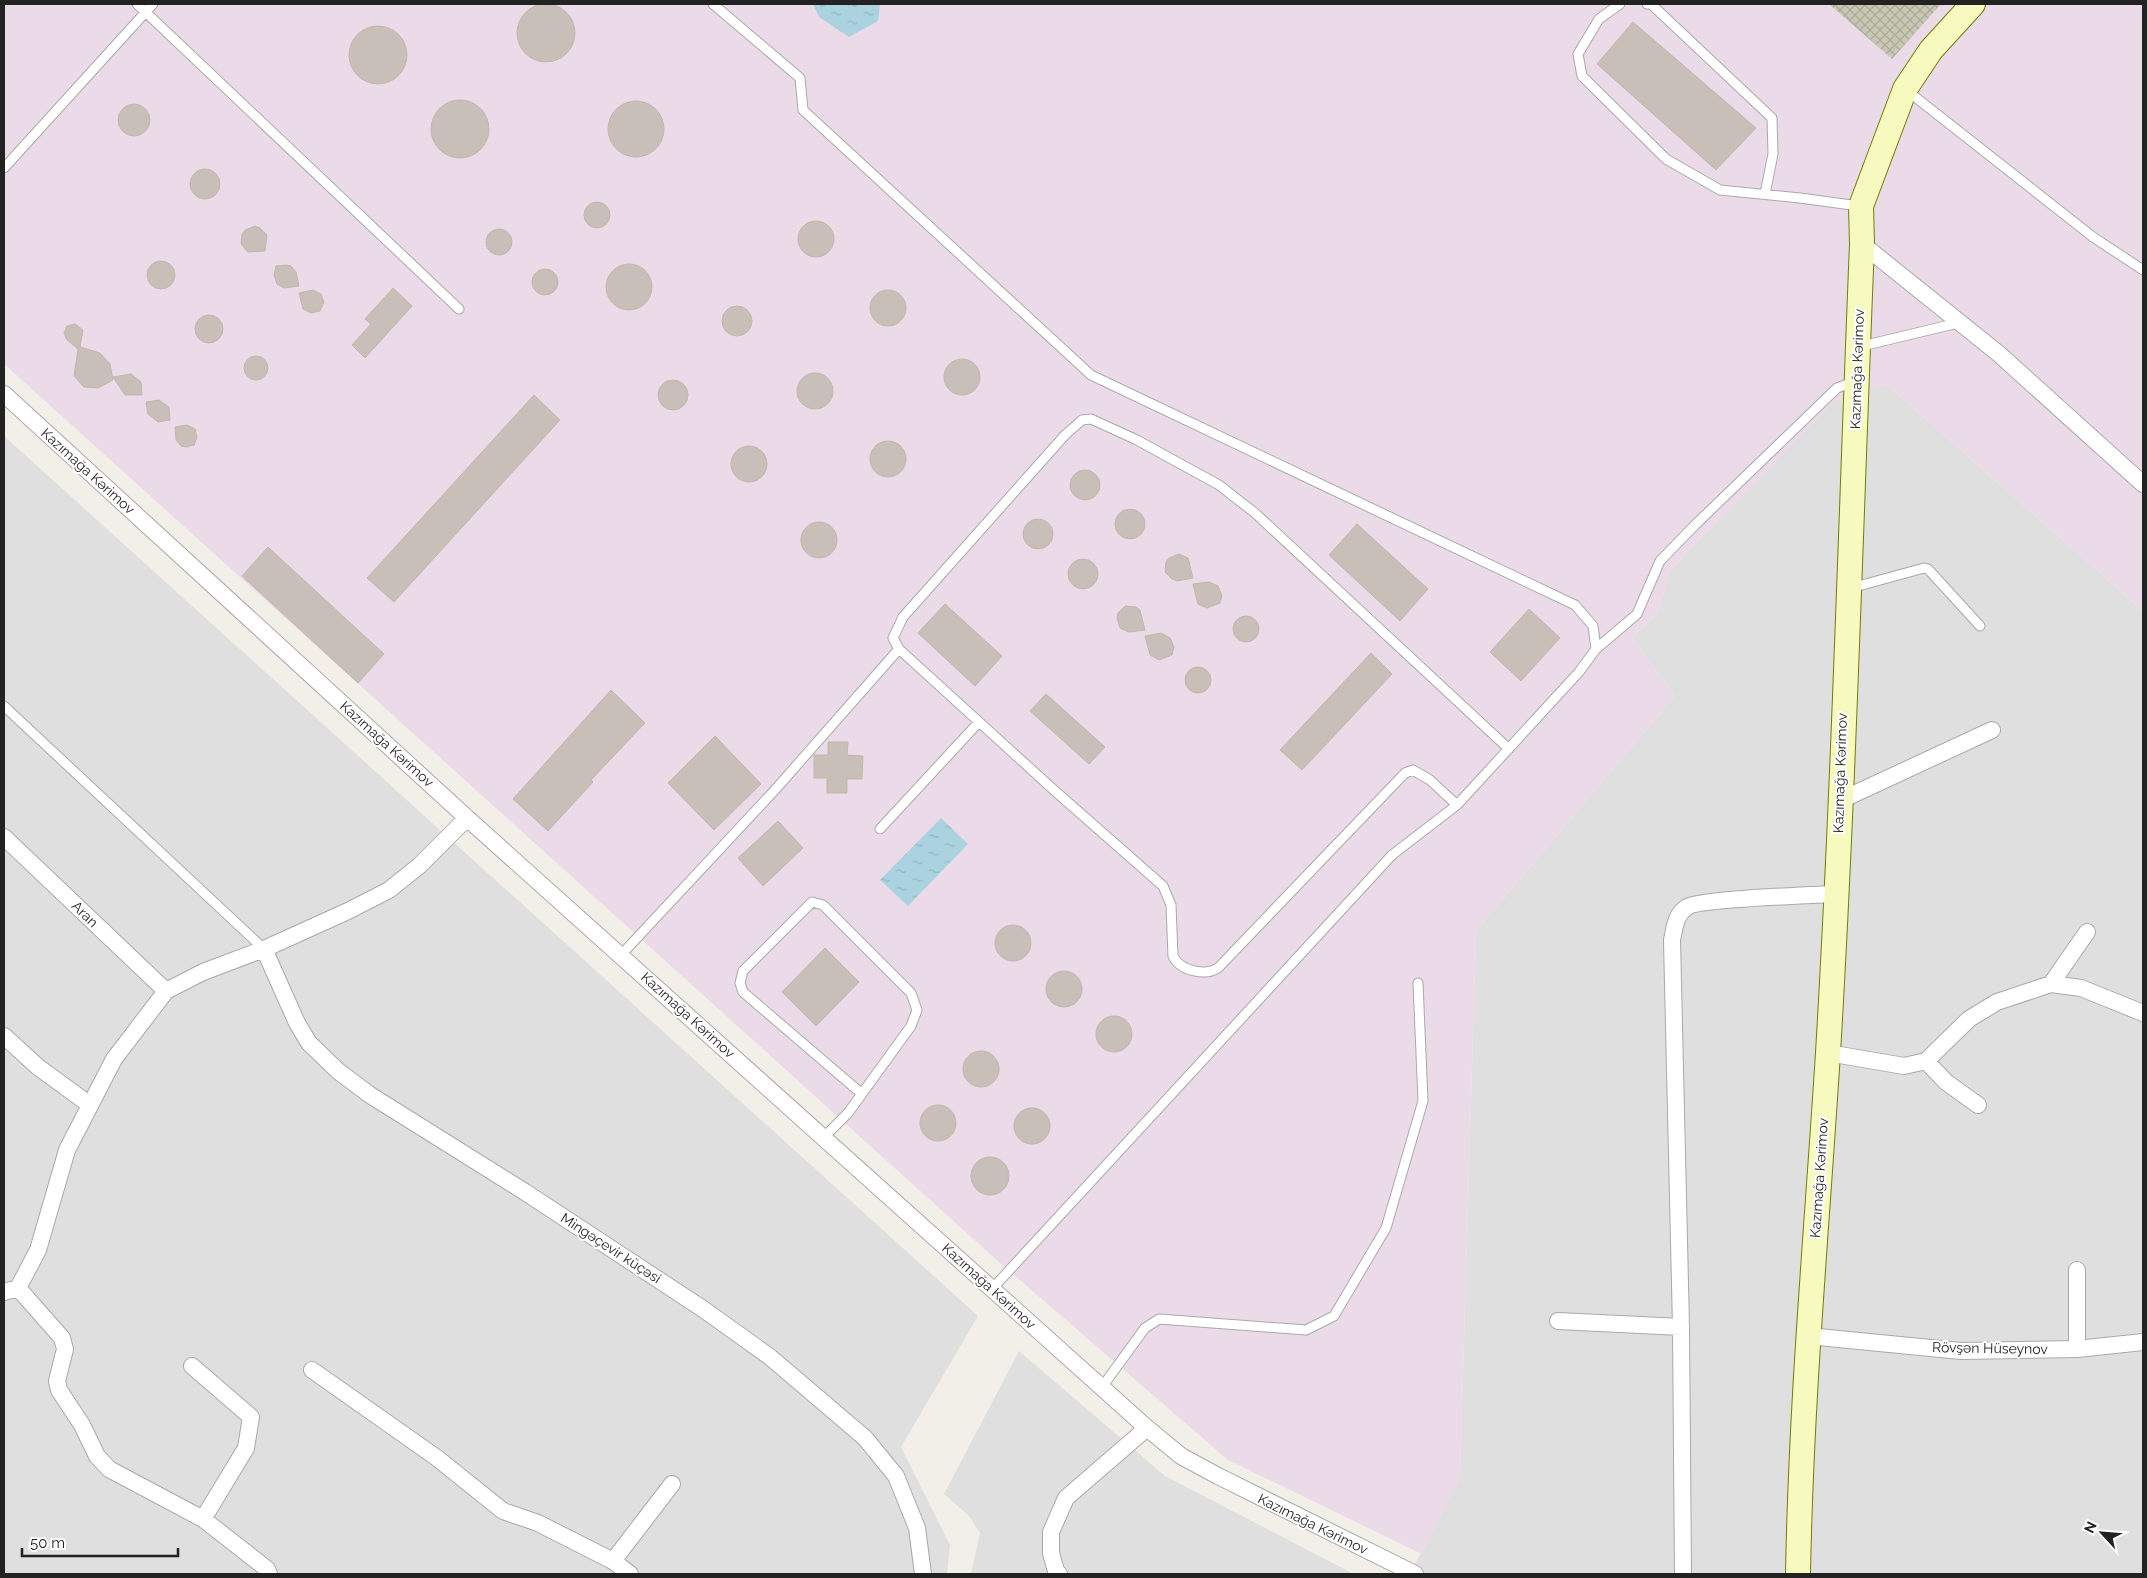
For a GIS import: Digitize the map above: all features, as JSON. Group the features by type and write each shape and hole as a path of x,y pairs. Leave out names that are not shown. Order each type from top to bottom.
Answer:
{"street":[{"name":"Kazımağa Kərimov","path":"1798,1574 1799,1479 1828,1053 1858,347 1862,244 1861,206 1905,89 1931,50 1973,4"},
{"path":"1862,244 1999,354 2143,484"},
{"name":"Kazımağa Kərimov","path":"4,394 467,818 1147,1428 1181,1456 1415,1574"},
{"path":"1839,801 1992,730"},
{"path":"269,1574 267,1570 203,1519 109,1469 98,1456 82,1425 59,1390 57,1381 65,1349 62,1338 11,1290 38,1250 50,1201 67,1150 90,1105 114,1059 166,991 203,972 264,949 348,911 389,890 419,866 467,818"},
{"name":"Aran","path":"4,836 166,991"},
{"path":"1683,1574 1681,1327 1672,940 1677,916 1688,905 1781,896 1835,894"},
{"path":"2051,984 2087,932"},
{"name":"Mingəçevir küçəsi","path":"264,949 297,1023 309,1043 338,1071 370,1095 517,1186 703,1309 770,1357 865,1438 896,1476 917,1528 923,1574"},
{"path":"1828,1053 1904,1066 1926,1061 1968,1019 1997,1002 2051,984 2080,988 2143,1013"},
{"path":"4,1036 38,1067 90,1105"},
{"path":"1926,1061 1946,1082 1978,1105"},
{"path":"2077,1270 2077,1349"},
{"path":"1558,1321 1681,1327"},
{"name":"Rövşən Hüseynov","path":"1808,1336 1961,1351 2077,1349 2143,1342"},
{"path":"192,1366 251,1417 246,1448 203,1519"},
{"path":"312,1370 437,1458 503,1511 538,1523 613,1561 630,1574"},
{"path":"1059,1574 1056,1571 1052,1552 1051,1532 1066,1498 1147,1428"},
{"path":"613,1561 672,1484"}],"lane":[{"path":"137,4 459,309"},
{"path":"4,168 153,4"},
{"path":"713,4 800,78 803,110 1092,375 1575,605 1593,626 1596,649"},
{"path":"1620,4 1599,19 1578,54 1582,76 1666,158 1720,190 1861,206"},
{"path":"1647,4 1651,4 1772,118 1773,154 1765,194"},
{"path":"1905,89 2093,237 2143,270"},
{"path":"1858,347 1958,323"},
{"path":"992,1289 1392,855 1457,805 1579,672 1596,649 1637,614 1660,561 1837,388 1856,381"},
{"path":"1457,805 1430,780 1413,770 1405,773 1219,967 1212,972 1205,972 1176,963 1173,956 1171,904 1163,886 899,649 893,638 903,617 1065,434 1082,420 1091,419 1137,440 1220,485 1241,502 1508,749"},
{"path":"1848,588 1924,568 1928,569 1980,626"},
{"path":"621,955 774,791 899,649"},
{"path":"4,706 264,949"},
{"path":"880,829 979,722"},
{"path":"824,1137 848,1113 862,1094 911,1026 917,1010 912,993 823,905 812,902 743,971 740,983 743,992 862,1094"},
{"path":"1102,1387 1145,1328 1159,1319 1306,1330 1334,1316 1386,1228 1423,1101 1418,983"}],"shaded area":[{"path":"4,4 2143,4 2143,611 1886,384 1834,402 1670,570 1658,613 1632,638 1675,696 1476,931 1460,1477 1422,1554 1228,1460 1000,1263 4,364"},
{"path":"1829,4 1941,4 1892,59"},
{"path":"1886,384 2143,611 2143,1574 1410,1574 1460,1477 1476,931 1675,696 1632,638 1658,613 1670,570 1834,401"},
{"path":"4,436 978,1316 901,1447 950,1545 947,1574 4,1574"},
{"path":"1019,1351 1165,1476 1354,1574 971,1574 980,1533 969,1516 944,1494"}],"water":[{"path":"813,4 880,4 878,21 849,37 819,17"},
{"path":"941,818 968,844 908,906 880,880"}],"building":[{"path":"546,4 562,9 570,17 575,33 570,49 562,57 546,62 530,57 522,49 517,33 522,17 530,9"},
{"path":"1633,22 1756,128 1716,170 1597,64"},
{"path":"378,26 394,31 402,39 407,55 402,71 394,79 378,84 362,79 354,71 349,55 354,39 362,31"},
{"path":"460,100 476,105 484,113 489,129 484,145 476,153 460,158 444,153 436,145 431,129 436,113 444,105"},
{"path":"630,101 642,101 652,105 660,113 664,129 660,145 652,153 642,157 630,157 620,153 612,145 608,135 608,123 612,113 620,105"},
{"path":"134,104 140,105 145,109 149,114 149,126 145,131 140,135 134,136 128,135 123,131 119,126 118,120 119,114 123,109 128,105"},
{"path":"205,169 216,173 220,184 216,195 205,199 194,195 190,184 194,173"},
{"path":"597,202 606,206 610,215 606,224 597,228 588,224 584,215 588,206"},
{"path":"816,221 823,222 829,226 833,232 833,246 829,252 823,256 816,257 809,256 803,252 799,246 798,239 799,232 803,226 809,222"},
{"path":"255,226 267,235 265,251 248,252 241,244 242,234 245,230"},
{"path":"499,229 508,233 512,242 508,251 499,255 490,251 486,242 490,233"},
{"path":"161,261 171,265 175,275 171,285 161,289 151,285 147,275 151,265"},
{"path":"625,264 633,264 642,268 648,274 652,287 648,300 642,306 633,310 625,310 616,306 610,300 606,291 606,283 610,274 616,268"},
{"path":"276,266 291,266 296,272 299,286 284,288 277,284 274,275"},
{"path":"545,269 554,273 558,282 554,291 545,295 536,291 532,282 536,273"},
{"path":"393,288 412,306 365,358 352,345 371,324 365,319"},
{"path":"313,290 321,294 324,302 320,311 311,313 303,309 299,293"},
{"path":"888,290 895,291 901,295 905,301 905,315 901,321 895,325 888,326 881,325 875,321 871,315 870,308 871,301 875,295 881,291"},
{"path":"737,306 748,310 752,321 748,332 737,336 726,332 722,321 726,310"},
{"path":"209,315 219,319 223,329 219,339 209,343 199,339 195,329 199,319"},
{"path":"75,324 83,330 80,347 100,353 110,364 113,380 98,388 84,387 74,376 78,349 67,340 64,333 67,326"},
{"path":"256,356 264,360 268,368 264,376 256,380 248,376 244,368 248,360"},
{"path":"962,359 969,360 975,364 979,370 979,384 975,390 969,394 962,395 955,394 949,390 945,384 944,377 945,370 949,364 955,360"},
{"path":"815,373 822,374 828,378 832,384 832,398 828,404 822,408 815,409 808,408 802,404 798,398 797,391 798,384 802,378 808,374"},
{"path":"131,374 141,382 142,395 125,395 113,377"},
{"path":"673,380 684,384 688,395 684,406 673,410 662,406 658,395 662,384"},
{"path":"534,395 560,420 394,602 367,578"},
{"path":"159,400 169,407 170,420 158,422 148,414 146,402"},
{"path":"187,425 195,429 197,437 194,445 186,447 181,446 176,440 175,427"},
{"path":"888,441 895,442 901,446 905,452 905,466 901,472 895,476 888,477 881,476 875,472 871,466 870,459 871,452 875,446 881,442"},
{"path":"749,446 756,447 762,451 766,457 766,471 762,477 756,481 749,482 742,481 736,477 732,471 731,464 732,457 736,451 742,447"},
{"path":"1085,470 1096,474 1100,485 1096,496 1085,500 1074,496 1070,485 1074,474"},
{"path":"1130,509 1141,513 1145,524 1141,535 1130,539 1119,535 1115,524 1119,513"},
{"path":"1038,519 1049,523 1053,534 1049,545 1038,549 1027,545 1023,534 1027,523"},
{"path":"819,522 826,523 832,527 836,533 836,547 832,553 826,557 819,558 812,557 806,553 802,547 801,540 802,533 806,527 812,523"},
{"path":"1357,524 1428,589 1400,621 1329,555"},
{"path":"268,547 384,654 358,683 242,576"},
{"path":"1179,554 1188,558 1193,578 1177,581 1165,572 1166,562 1169,558"},
{"path":"1083,559 1094,563 1098,574 1094,585 1083,589 1072,585 1068,574 1072,563"},
{"path":"1209,582 1218,586 1222,596 1220,603 1207,608 1198,604 1193,584"},
{"path":"945,604 1002,656 975,686 918,633"},
{"path":"1125,606 1136,607 1140,610 1145,630 1129,632 1120,628 1117,618 1118,613"},
{"path":"1529,609 1560,638 1521,681 1490,652"},
{"path":"1246,616 1255,620 1259,629 1255,638 1246,642 1237,638 1233,629 1237,620"},
{"path":"1161,633 1170,638 1174,647 1172,655 1159,660 1150,655 1145,636"},
{"path":"1371,653 1392,674 1302,770 1280,750"},
{"path":"1198,667 1207,671 1211,680 1207,689 1198,693 1189,689 1185,680 1189,671"},
{"path":"611,690 645,723 591,780 593,782 548,831 513,799"},
{"path":"1046,694 1105,747 1089,764 1030,711"},
{"path":"715,736 761,784 714,830 668,783"},
{"path":"828,742 848,742 847,755 863,756 862,779 847,779 847,793 827,793 827,778 814,778 814,755 828,755"},
{"path":"778,821 803,848 763,886 738,858"},
{"path":"1013,925 1020,926 1026,930 1030,936 1030,950 1026,956 1020,960 1013,961 1006,960 1000,956 996,950 995,943 996,936 1000,930 1006,926"},
{"path":"825,948 859,982 816,1026 782,992"},
{"path":"1064,971 1071,972 1077,976 1081,982 1081,996 1077,1002 1071,1006 1064,1007 1057,1006 1051,1002 1047,996 1046,989 1047,982 1051,976 1057,972"},
{"path":"1114,1016 1121,1017 1127,1021 1131,1027 1131,1041 1127,1047 1121,1051 1114,1052 1107,1051 1101,1047 1097,1041 1096,1034 1097,1027 1101,1021 1107,1017"},
{"path":"981,1051 988,1052 994,1056 998,1062 998,1076 994,1082 988,1086 981,1087 974,1086 968,1082 964,1076 963,1069 964,1062 968,1056 974,1052"},
{"path":"938,1105 945,1106 951,1110 955,1116 955,1130 951,1136 945,1140 938,1141 931,1140 925,1136 921,1130 920,1123 921,1116 925,1110 931,1106"},
{"path":"1032,1108 1039,1109 1045,1113 1049,1119 1049,1133 1045,1139 1039,1143 1032,1144 1025,1143 1019,1139 1015,1133 1014,1126 1015,1119 1019,1113 1025,1109"},
{"path":"990,1157 1003,1163 1009,1176 1003,1189 990,1195 977,1189 971,1176 977,1163"}]}
